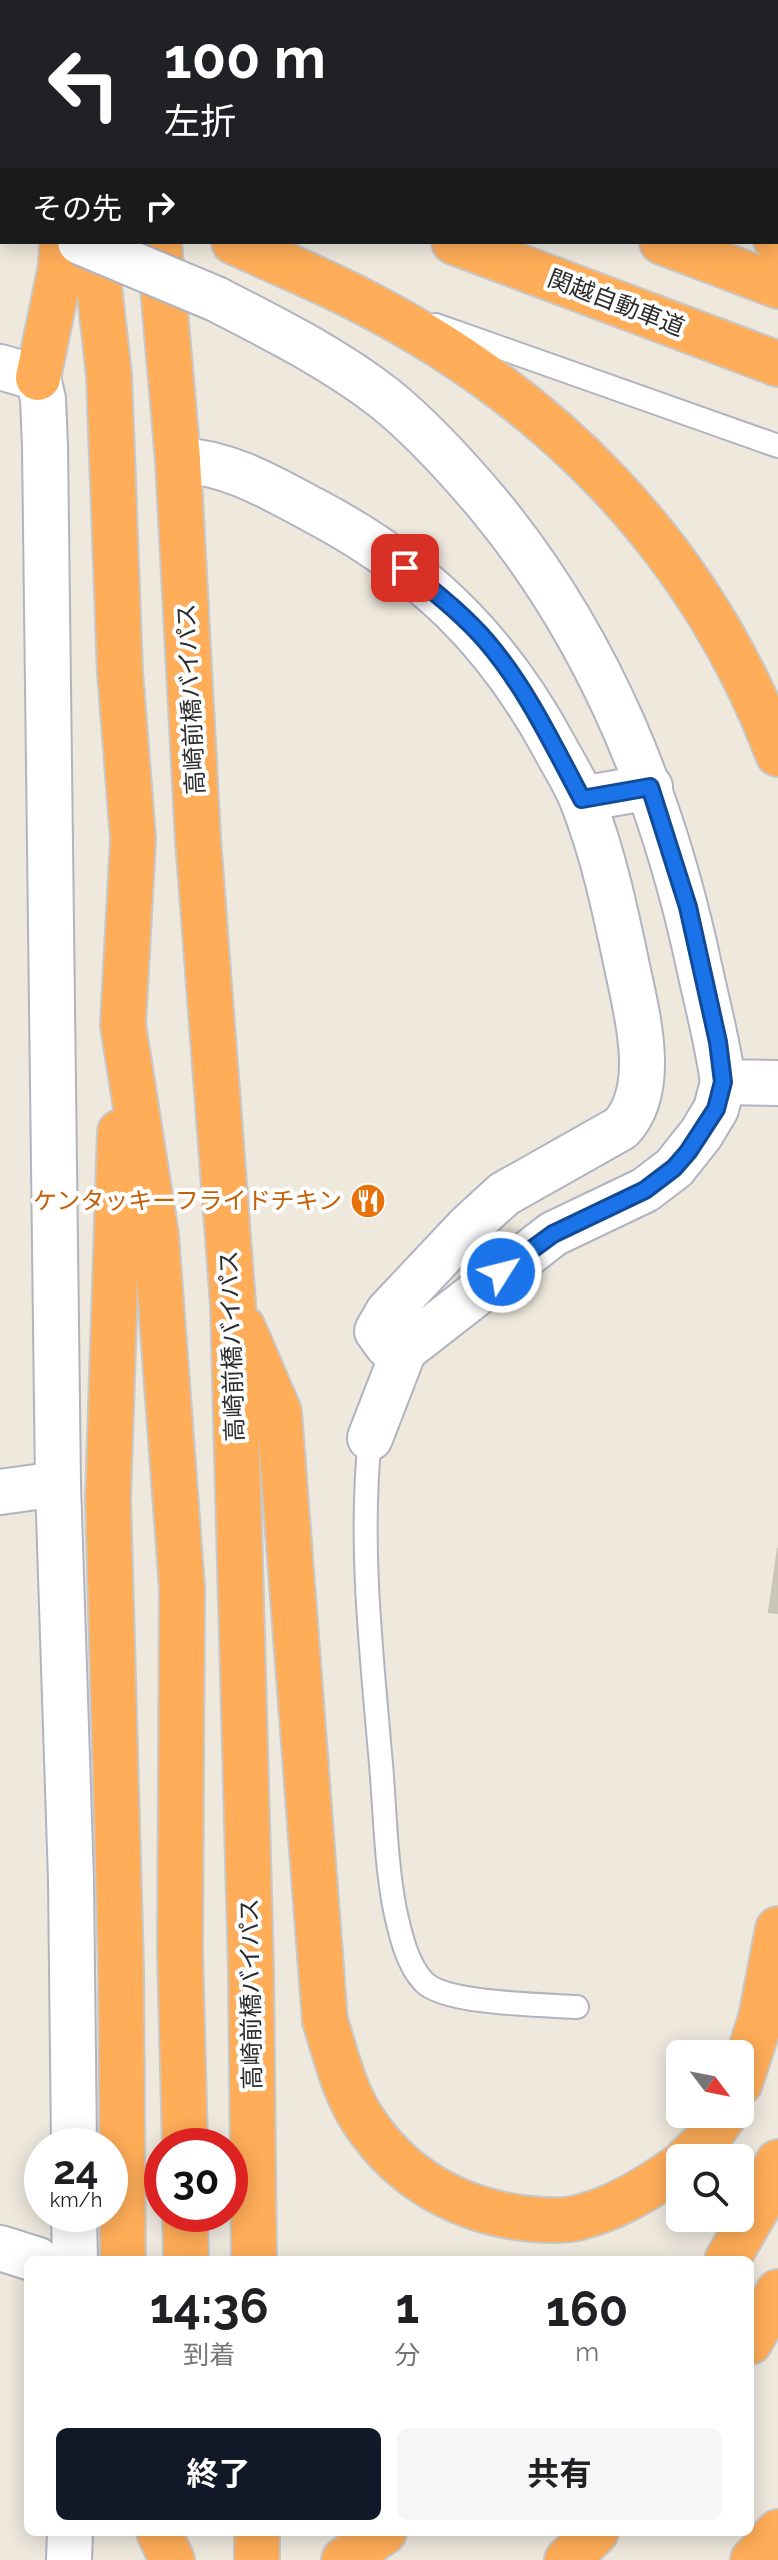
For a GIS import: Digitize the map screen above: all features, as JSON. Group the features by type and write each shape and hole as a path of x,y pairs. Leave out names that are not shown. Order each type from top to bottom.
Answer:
{"highway":[{"path":"19,372 61,266 62,244"},
{"path":"94,244 109,375 120,672 133,839 123,1025 108,1499 121,1970 123,2256"},
{"name":"高崎前橋バイパス","path":"159,244 178,460 198,839 233,1304 251,1970 254,2256"},
{"path":"238,244 352,296 473,369 595,466 667,550 706,606 755,693 778,754"},
{"name":"関越自動車道","path":"459,244 778,364"},
{"path":"667,244 778,286"},
{"path":"123,1025 156,1235 182,1588 180,1952 185,2128"},
{"path":"233,1304 279,1412 325,2021 349,2095 365,2123 407,2171 430,2188 496,2214 535,2220 574,2219 629,2199 666,2175"},
{"path":"754,2040 778,1929"},
{"path":"703,2144 715,2128"},
{"path":"729,2256 760,2203 778,2162"},
{"path":"185,2232 186,2256"},
{"path":"754,2335 778,2292"},
{"path":"753,2560 778,2532"},
{"path":"161,2536 172,2560"},
{"path":"187,2536 187,2560"},
{"path":"257,2536 257,2560"},
{"path":"344,2560 378,2536"},
{"path":"567,2560 592,2536"}],"street":[{"path":"85,244 216,299 323,355 384,398 467,478 541,573 573,624 625,725 650,787 688,907 718,1042 723,1082 716,1109 709,1121 674,1168 645,1190 553,1234 404,1350 370,1438"},
{"path":"19,372 43,399 45,446 58,1484 71,1880 74,2128"},
{"path":"178,460 217,465 264,484 370,542 437,594 487,642 534,710 582,799 602,860 633,996 643,1073 639,1101 632,1116 621,1128 504,1194 388,1312 377,1331 387,1345 404,1350"},
{"path":"582,799 650,787"},
{"path":"723,1082 778,1083"},
{"path":"0,1492 58,1484"},
{"path":"74,2232 75,2256"},
{"path":"0,2248 25,2256"},
{"path":"69,2560 70,2536"}],"lane":[{"path":"352,296 778,446"},
{"path":"370,1438 365,1531 376,1697 395,1910 412,1966 425,1985 446,1994 471,1999 577,2007"}],"building":[{"path":"778,1548 778,1613 769,1612"}],"place":[{"name":"ケンタッキーフライドチキン","path":"368,1201"}],"route":[{"path":"405,568 487,642 534,710 582,799 650,787 688,907 718,1042 723,1082 716,1109 674,1168 645,1190 553,1234 501,1272"}]}
